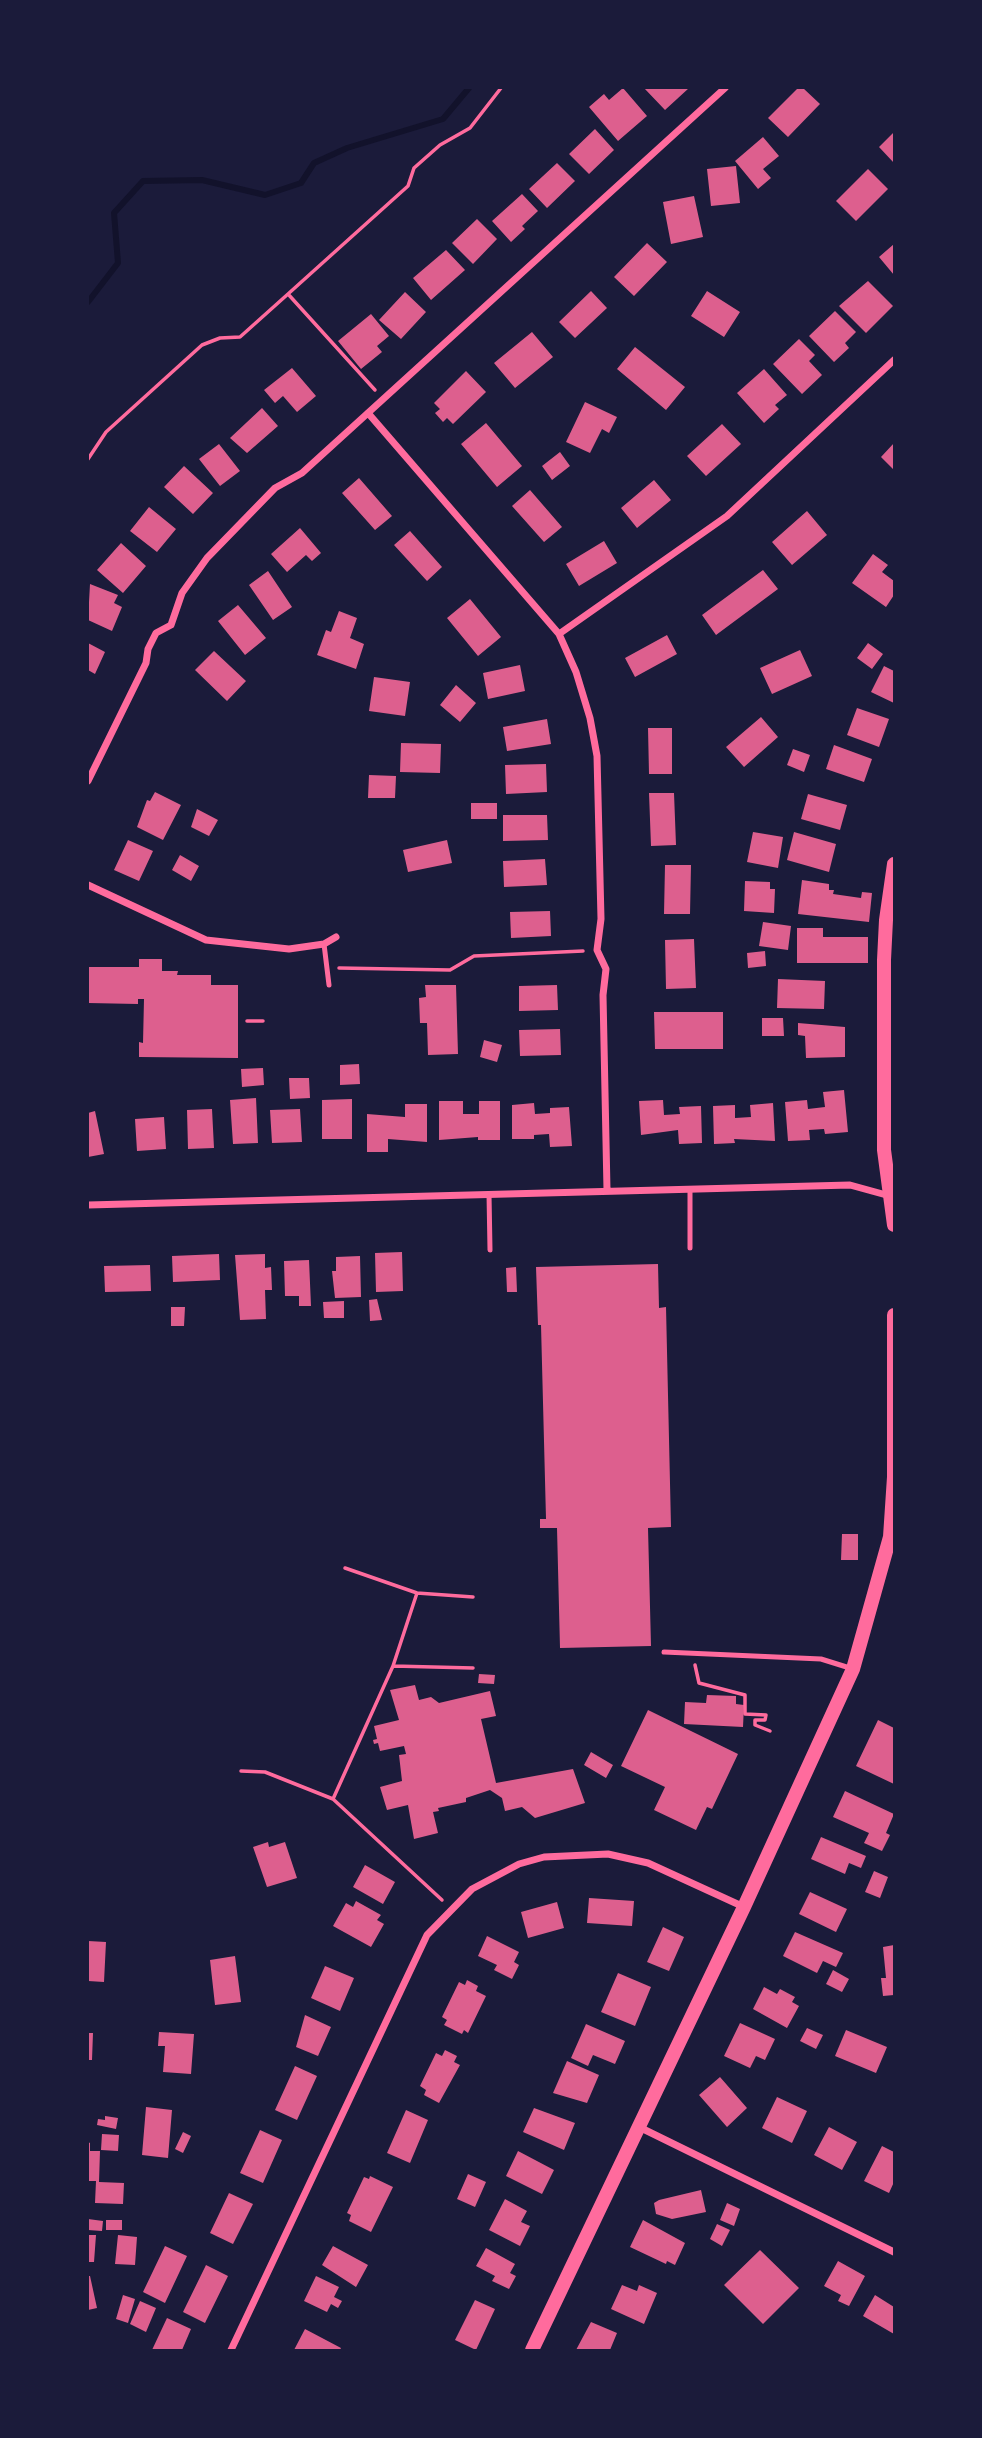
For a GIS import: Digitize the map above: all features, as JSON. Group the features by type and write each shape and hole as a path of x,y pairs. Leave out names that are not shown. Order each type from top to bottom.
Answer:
{"main road":[{"path":"894,864 886,920 890,1012 884,1150 894,1225"},
{"path":"531,2350 744,1907 853,1669 890,1536 894,1477 894,1315"}],"street":[{"path":"88,781 146,663 148,649 156,633 171,625 181,593 207,558 275,488 302,473 725,88"},
{"path":"559,634 727,516 894,360"},
{"path":"368,413 559,634 576,672 590,718 597,756 601,919 597,950 606,969 603,995 607,1190"},
{"path":"88,885 206,940 289,949 324,944 336,937"},
{"path":"88,1205 850,1185 892,1197"},
{"path":"230,2350 427,1935 472,1889 519,1864 544,1857 587,1853 648,1863 744,1907"},
{"path":"639,2127 894,2252"}],"lane":[{"path":"324,944 329,985"},
{"path":"690,1189 690,1248"},
{"path":"489,1194 490,1250"},
{"path":"664,1652 821,1660 853,1669"}],"path":[{"path":"88,459 106,432 202,345 220,338 240,337 288,294 408,186 414,168 422,160 440,145 470,128 501,88"},
{"path":"288,294 384,400"},
{"path":"327,968 450,970 474,956 597,950"},
{"path":"247,1021 263,1021"},
{"path":"345,1569 417,1593 473,1597"},
{"path":"333,1799 393,1666 417,1593"},
{"path":"694,1653 696,1679 699,1683 745,1695 745,1714 766,1716 765,1720 755,1720 755,1725 770,1731"},
{"path":"393,1666 473,1668"},
{"path":"241,1771 265,1772 333,1799 452,1910"}],"building":[{"path":"623,88 647,116 618,141 589,107 604,94 609,100"},
{"path":"644,88 689,88 665,110"},
{"path":"798,88 803,88 820,104 788,137 768,118"},
{"path":"595,129 614,150 589,174 569,154"},
{"path":"894,132 894,163 879,147"},
{"path":"763,137 779,156 763,169 771,178 758,189 735,161"},
{"path":"557,163 575,181 547,208 529,189"},
{"path":"736,166 740,203 711,206 707,169"},
{"path":"868,169 888,189 856,221 836,201"},
{"path":"522,194 538,211 522,226 525,229 511,242 492,221"},
{"path":"694,196 703,237 671,244 663,202"},
{"path":"477,219 497,239 473,264 452,243"},
{"path":"647,243 667,262 634,296 614,277"},
{"path":"894,244 894,275 879,257"},
{"path":"446,250 465,270 431,300 413,278"},
{"path":"868,281 893,306 866,333 839,306"},
{"path":"591,291 607,308 575,338 559,322"},
{"path":"707,291 740,312 724,337 691,316"},
{"path":"405,292 426,312 401,339 379,320"},
{"path":"835,311 856,332 845,343 849,348 834,362 809,336"},
{"path":"371,314 389,336 377,346 382,352 361,369 338,341"},
{"path":"532,332 553,357 515,388 494,363"},
{"path":"799,339 815,355 809,361 822,375 802,394 773,364"},
{"path":"635,347 685,387 666,410 617,369"},
{"path":"292,368 316,396 297,412 283,396 275,403 264,390"},
{"path":"764,369 787,395 775,405 779,409 764,423 737,393"},
{"path":"466,371 486,392 453,424 447,418 443,422 435,413 440,409 434,403"},
{"path":"585,402 617,417 609,433 602,429 590,453 566,442"},
{"path":"262,408 278,426 247,453 230,438"},
{"path":"486,423 522,466 497,487 461,444"},
{"path":"722,424 741,444 706,476 687,456"},
{"path":"894,443 894,470 881,457"},
{"path":"219,444 240,471 220,486 199,459"},
{"path":"560,452 570,466 552,480 542,466"},
{"path":"184,466 213,493 193,514 164,487"},
{"path":"359,478 392,516 375,530 342,493"},
{"path":"654,480 671,500 637,528 621,508"},
{"path":"530,490 562,527 544,542 512,506"},
{"path":"149,507 176,529 157,552 130,531"},
{"path":"807,511 827,535 792,565 772,542"},
{"path":"300,528 321,553 312,561 306,555 287,572 271,554"},
{"path":"410,531 442,567 427,581 394,545"},
{"path":"604,541 617,563 579,586 566,564"},
{"path":"121,543 146,566 123,593 97,570"},
{"path":"873,554 888,565 882,572 894,581 894,595 886,607 852,583"},
{"path":"763,570 778,589 716,635 702,615"},
{"path":"268,571 292,607 273,620 249,585"},
{"path":"90,584 118,595 114,603 122,607 112,631 88,620"},
{"path":"470,599 501,637 478,656 447,618"},
{"path":"238,605 266,638 245,655 218,621"},
{"path":"339,611 357,618 350,638 364,644 356,669 317,655 326,630 331,632"},
{"path":"667,635 677,654 635,677 625,658"},
{"path":"88,643 105,652 95,674 88,670"},
{"path":"868,643 883,654 872,669 857,658"},
{"path":"800,650 812,676 772,694 760,668"},
{"path":"214,651 246,681 227,701 195,670"},
{"path":"520,665 525,691 488,699 483,673"},
{"path":"884,666 894,671 894,703 871,692"},
{"path":"374,677 410,682 405,716 369,711"},
{"path":"456,685 476,703 460,722 440,705"},
{"path":"857,708 889,719 879,747 847,735"},
{"path":"761,717 778,737 744,767 726,747"},
{"path":"547,719 551,744 507,751 503,727"},
{"path":"648,728 672,728 672,774 649,774"},
{"path":"401,743 441,744 440,773 400,772"},
{"path":"834,745 872,759 864,782 826,769"},
{"path":"793,749 810,755 804,772 787,765"},
{"path":"546,764 547,792 506,794 505,765"},
{"path":"369,775 396,776 395,798 368,798"},
{"path":"155,792 181,805 163,840 137,827 147,800 150,801"},
{"path":"649,793 674,793 676,845 651,846"},
{"path":"808,794 847,805 840,830 801,819"},
{"path":"471,803 497,803 497,819 471,819"},
{"path":"197,809 218,820 209,836 191,827"},
{"path":"503,815 547,815 548,840 503,841"},
{"path":"753,832 783,837 778,868 747,862"},
{"path":"794,832 836,844 829,872 787,860"},
{"path":"128,840 153,851 139,881 114,870"},
{"path":"447,840 452,863 408,872 403,850"},
{"path":"180,855 199,866 191,881 172,870"},
{"path":"545,859 547,885 504,887 503,861"},
{"path":"665,865 691,865 690,914 664,914"},
{"path":"802,880 829,884 829,890 834,890 833,894 861,898 862,892 872,893 869,922 798,914"},
{"path":"745,881 770,882 770,889 775,889 774,913 744,911"},
{"path":"550,911 551,936 511,938 510,912"},
{"path":"763,922 791,926 788,950 759,946"},
{"path":"797,928 823,928 823,937 868,937 868,963 797,963"},
{"path":"694,939 696,988 666,989 665,940"},
{"path":"765,951 766,966 748,968 747,953"},
{"path":"139,959 162,959 162,971 178,971 177,975 211,975 211,985 238,985 238,1058 139,1057 139,1042 143,1043 144,999 138,999 138,1004 88,1003 88,967 139,967"},
{"path":"778,979 825,981 824,1009 777,1008"},
{"path":"425,985 456,985 458,1054 428,1055 427,1023 420,1023 419,998 426,997"},
{"path":"557,985 558,1010 519,1011 519,986"},
{"path":"654,1012 723,1012 723,1049 655,1049"},
{"path":"762,1018 783,1018 784,1036 762,1036"},
{"path":"798,1023 845,1027 845,1057 806,1058 805,1036 798,1035"},
{"path":"560,1029 561,1055 520,1056 519,1030"},
{"path":"484,1040 502,1045 497,1062 480,1057"},
{"path":"359,1064 360,1084 340,1085 340,1065"},
{"path":"263,1068 264,1085 242,1087 241,1069"},
{"path":"289,1078 309,1078 310,1098 290,1099"},
{"path":"844,1090 848,1132 825,1134 824,1129 809,1130 810,1140 788,1141 785,1102 807,1100 808,1109 825,1107 823,1092"},
{"path":"256,1098 258,1143 233,1144 230,1100"},
{"path":"352,1099 352,1139 322,1139 322,1100"},
{"path":"663,1100 664,1115 680,1114 679,1107 701,1106 702,1143 679,1144 678,1130 641,1135 639,1101"},
{"path":"439,1101 463,1101 463,1114 479,1114 479,1101 500,1101 500,1140 478,1140 478,1137 439,1140"},
{"path":"534,1103 535,1114 550,1113 550,1108 569,1107 572,1146 550,1147 549,1134 534,1135 534,1139 512,1139 512,1105"},
{"path":"773,1103 775,1141 734,1139 735,1143 714,1144 713,1106 735,1105 735,1118 751,1117 750,1105"},
{"path":"405,1104 427,1104 427,1142 388,1139 388,1152 367,1152 367,1114 405,1117"},
{"path":"212,1109 214,1148 188,1149 187,1110"},
{"path":"300,1109 302,1142 272,1143 270,1110"},
{"path":"95,1111 104,1154 88,1157 88,1113"},
{"path":"164,1117 166,1149 137,1151 135,1119"},
{"path":"402,1252 403,1291 376,1292 375,1253"},
{"path":"219,1254 220,1280 173,1282 172,1256"},
{"path":"265,1254 265,1268 271,1267 272,1290 265,1290 266,1319 240,1320 235,1255"},
{"path":"360,1256 361,1297 335,1298 332,1271 336,1271 336,1257"},
{"path":"309,1260 311,1306 299,1306 299,1296 285,1296 284,1261"},
{"path":"658,1264 659,1308 666,1307 671,1527 648,1528 651,1646 560,1648 557,1528 540,1528 540,1519 546,1519 541,1325 538,1325 536,1267"},
{"path":"150,1265 151,1291 105,1292 104,1266"},
{"path":"516,1267 517,1292 507,1292 506,1268"},
{"path":"377,1299 382,1320 370,1321 369,1300"},
{"path":"344,1301 344,1318 324,1318 323,1302"},
{"path":"171,1307 185,1307 184,1326 171,1326"},
{"path":"842,1534 858,1534 858,1560 841,1560"},
{"path":"479,1674 495,1675 494,1684 478,1683"},
{"path":"415,1685 419,1700 431,1697 439,1703 490,1691 496,1716 481,1719 496,1783 573,1769 585,1803 535,1818 522,1807 505,1811 502,1798 490,1790 466,1798 466,1802 438,1808 439,1811 433,1812 438,1833 414,1839 408,1805 387,1810 380,1787 402,1781 399,1755 406,1754 404,1746 380,1751 378,1743 374,1744 373,1740 377,1739 374,1726 399,1720 390,1690"},
{"path":"707,1695 736,1696 736,1704 744,1705 743,1727 684,1724 685,1702 706,1703"},
{"path":"648,1710 738,1754 712,1809 707,1807 696,1830 654,1810 665,1787 621,1766"},
{"path":"878,1720 894,1728 894,1784 856,1766"},
{"path":"591,1752 613,1765 606,1778 584,1765"},
{"path":"845,1791 894,1814 886,1833 890,1835 882,1851 864,1843 869,1833 833,1817"},
{"path":"821,1837 866,1856 861,1868 849,1863 845,1874 811,1859"},
{"path":"268,1842 269,1847 285,1842 297,1878 267,1887 253,1847"},
{"path":"365,1865 395,1882 383,1904 353,1887"},
{"path":"874,1871 888,1877 880,1898 865,1892"},
{"path":"810,1892 847,1909 836,1932 799,1914"},
{"path":"589,1898 634,1901 632,1926 587,1923"},
{"path":"356,1901 381,1915 377,1920 384,1924 371,1947 333,1926 346,1903 353,1907"},
{"path":"557,1902 564,1928 528,1938 521,1912"},
{"path":"663,1927 684,1937 669,1971 647,1962"},
{"path":"795,1932 843,1953 836,1967 823,1961 817,1973 783,1956"},
{"path":"487,1936 519,1952 514,1962 519,1965 512,1979 494,1970 497,1965 478,1956"},
{"path":"88,1941 106,1942 104,1982 88,1981"},
{"path":"894,1945 894,1995 883,1996 881,1978 886,1978 883,1947"},
{"path":"235,1956 241,2002 215,2005 210,1960"},
{"path":"325,1966 354,1978 340,2011 311,1998"},
{"path":"833,1970 849,1979 842,1992 826,1984"},
{"path":"618,1973 651,1987 635,2026 601,2012"},
{"path":"467,1980 478,1986 476,1991 486,1996 468,2033 464,2030 462,2034 444,2025 447,2020 442,2017 459,1982 465,1985"},
{"path":"764,1987 777,1994 780,1989 795,1997 792,2002 799,2006 787,2028 753,2009"},
{"path":"305,2015 331,2027 318,2056 296,2047"},
{"path":"740,2023 775,2039 765,2060 756,2056 750,2068 724,2056"},
{"path":"586,2024 625,2041 615,2064 593,2055 588,2066 571,2058"},
{"path":"807,2028 823,2035 816,2049 800,2041"},
{"path":"846,2030 887,2047 876,2073 835,2056"},
{"path":"159,2032 194,2034 191,2074 163,2072 165,2046 158,2046"},
{"path":"88,2033 93,2033 92,2060 88,2060"},
{"path":"445,2050 457,2056 454,2062 460,2065 439,2103 424,2095 426,2090 420,2086 436,2053 442,2056"},
{"path":"567,2061 599,2075 587,2103 553,2093"},
{"path":"295,2066 317,2076 297,2120 275,2110"},
{"path":"720,2077 747,2108 727,2127 699,2095"},
{"path":"777,2097 807,2111 792,2143 762,2128"},
{"path":"146,2107 172,2110 168,2158 142,2155"},
{"path":"534,2108 575,2123 564,2150 523,2132"},
{"path":"406,2110 428,2120 410,2163 387,2153"},
{"path":"105,2116 118,2118 116,2129 97,2125 98,2119 105,2120"},
{"path":"829,2127 857,2142 842,2170 814,2155"},
{"path":"260,2130 282,2140 263,2183 240,2173"},
{"path":"183,2132 191,2136 183,2153 175,2149"},
{"path":"102,2134 119,2135 118,2151 101,2150"},
{"path":"88,2142 90,2151 100,2151 99,2182 124,2183 123,2204 95,2203 96,2181 88,2181"},
{"path":"882,2146 894,2152 894,2182 889,2193 864,2181"},
{"path":"518,2151 554,2170 542,2194 506,2176"},
{"path":"468,2174 486,2182 475,2207 457,2199"},
{"path":"370,2176 393,2187 371,2232 349,2221 351,2215 347,2213 364,2177 369,2179"},
{"path":"701,2190 706,2212 672,2219 656,2214 654,2203 659,2200"},
{"path":"229,2193 253,2204 233,2244 210,2233"},
{"path":"505,2199 527,2211 521,2222 530,2226 520,2246 489,2230"},
{"path":"727,2203 740,2209 734,2226 720,2220"},
{"path":"88,2219 103,2221 102,2231 88,2230"},
{"path":"106,2220 122,2220 122,2230 106,2230"},
{"path":"643,2220 685,2243 675,2265 667,2261 666,2264 630,2247"},
{"path":"717,2224 730,2230 722,2246 710,2239"},
{"path":"88,2235 96,2235 94,2262 88,2262"},
{"path":"118,2235 137,2237 135,2265 115,2264"},
{"path":"165,2246 187,2256 165,2303 143,2292"},
{"path":"333,2246 368,2265 356,2287 322,2265"},
{"path":"486,2248 515,2264 510,2273 516,2276 509,2289 492,2281 495,2276 476,2266"},
{"path":"760,2250 799,2288 763,2324 724,2285"},
{"path":"838,2261 865,2276 849,2306 838,2301 841,2295 824,2286"},
{"path":"206,2265 228,2276 205,2323 183,2312"},
{"path":"88,2276 97,2308 88,2310"},
{"path":"316,2276 339,2287 334,2297 342,2301 338,2308 331,2304 327,2312 304,2301"},
{"path":"622,2285 637,2291 639,2285 657,2293 644,2324 611,2309"},
{"path":"123,2295 135,2299 128,2323 116,2319"},
{"path":"875,2295 894,2307 894,2334 863,2316"},
{"path":"475,2300 495,2309 476,2350 455,2340"},
{"path":"140,2301 156,2308 146,2332 130,2324"},
{"path":"167,2318 191,2329 182,2350 152,2350"},
{"path":"591,2322 617,2333 610,2350 576,2350"},
{"path":"305,2329 341,2348 340,2350 294,2350"}],"waterway":[{"path":"88,302 118,263 114,213 143,181 202,180 265,195 301,183 314,163 347,148 443,119 469,88"}]}
